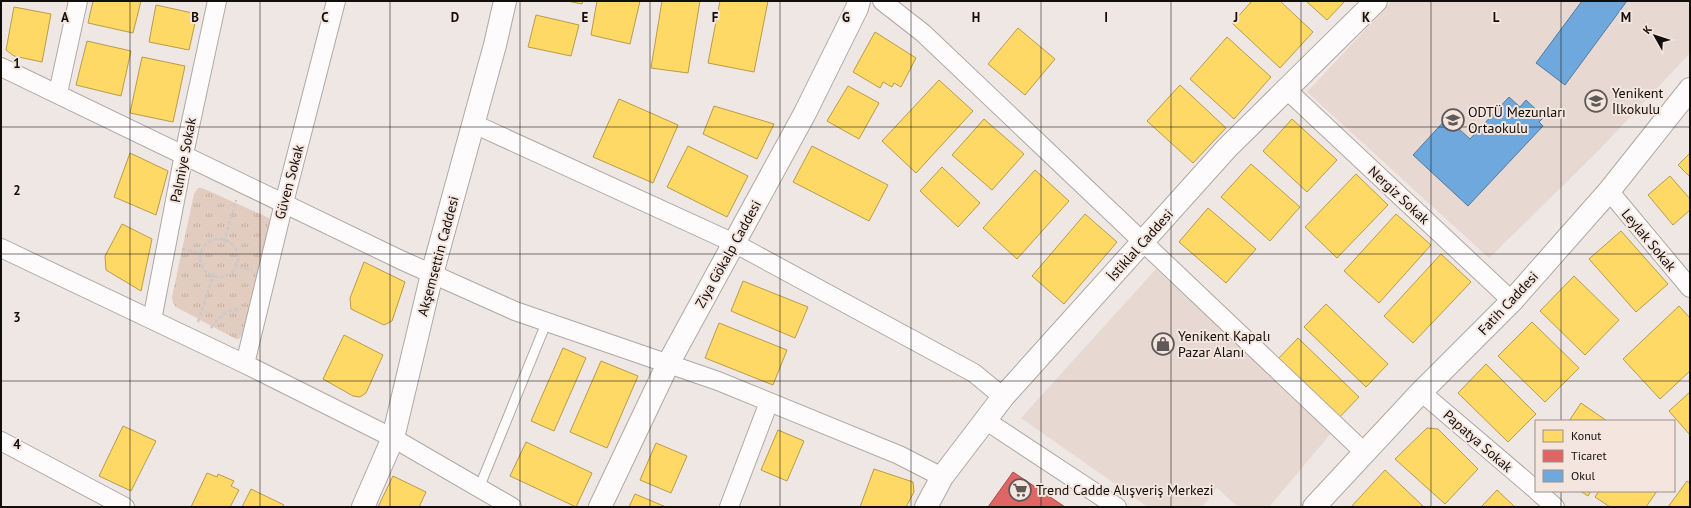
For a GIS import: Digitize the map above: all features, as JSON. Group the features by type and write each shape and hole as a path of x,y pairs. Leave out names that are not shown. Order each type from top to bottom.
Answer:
{"street":[{"path":"58,93 78,1"},
{"name":"Palmiye Sokak","path":"152,320 184,154 217,1"},
{"name":"Güven Sokak","path":"245,364 284,203 336,1"},
{"name":"Akşemsettin Caddesi","path":"362,507 393,438 432,274 474,124 505,1"},
{"name":"Ziya Gökalp Caddesi","path":"600,507 668,364 805,114 859,1"},
{"path":"882,1 923,33 1365,453"},
{"name":"İstiklal Caddesi","path":"926,507 942,478 1003,397 1227,148 1376,1"},
{"path":"1,67 58,93 432,274 515,310 547,322 718,381 899,455 942,478"},
{"name":"Nergiz Sokak","path":"1286,89 1512,301"},
{"name":"Fatih Caddesi","path":"1314,507 1421,392 1512,301 1609,192 1690,89"},
{"path":"474,124 734,243 974,373 1003,397"},
{"name":"Leylak Sokak","path":"1609,192 1690,288"},
{"path":"1,248 245,364 393,438 512,507"},
{"name":"Papatya Sokak","path":"1421,392 1535,490"},
{"path":"729,507 769,402"},
{"path":"985,420 1117,507"},
{"path":"1,441 124,507"},
{"name":"Papatya Sokak","path":"1537,492 1555,507"}],"lane":[{"path":"479,488 547,322"}],"path":[{"path":"225,241 236,200"},
{"path":"219,239 225,241 235,247 238,259 236,265 223,277 213,275 205,271 201,266 201,254 207,243 219,239"},
{"path":"180,248 201,254"},
{"path":"198,322 213,275"},
{"path":"211,328 223,314 232,310 245,310"}],"shaded area":[{"name":"ODTÜ Mezunları Ortaokulu","path":"1392,1 1688,1 1690,2 1690,53 1600,149 1489,258 1307,92"},
{"name":"Yenikent Kapalı Pazar Alanı","path":"1156,269 1333,431 1269,507 1238,507 1217,488 1202,507 1148,507 1021,418"}],"green space":[{"path":"198,188 202,188 269,218 270,221 242,335 239,339 236,339 176,307 173,303 172,297 194,194"}],"building: Konut":[{"path":"93,1 141,1 133,33 88,23"},
{"path":"567,1 583,1 582,4"},
{"path":"597,1 640,1 630,44 591,35"},
{"path":"662,1 700,1 688,73 651,68"},
{"path":"720,1 768,1 754,72 708,63"},
{"path":"1252,1 1280,1 1313,32 1280,68 1232,23"},
{"path":"1306,1 1345,1 1327,20"},
{"path":"156,5 197,14 189,50 149,42"},
{"path":"14,7 51,14 42,62 14,56 6,50"},
{"path":"536,15 579,25 571,56 528,47"},
{"path":"1018,28 1055,59 1025,95 988,64"},
{"path":"875,32 916,58 901,87 894,83 892,87 883,82 880,88 853,72"},
{"path":"1227,37 1271,77 1234,119 1190,79"},
{"path":"87,41 131,51 121,96 76,85"},
{"path":"142,57 185,66 173,122 130,113"},
{"path":"939,80 973,111 916,173 882,141"},
{"path":"1180,85 1226,128 1193,163 1147,121"},
{"path":"848,86 879,103 859,139 827,121"},
{"path":"619,99 678,125 653,183 593,157"},
{"path":"714,106 774,124 757,159 703,134"},
{"path":"984,119 1024,154 992,190 952,155"},
{"path":"1292,119 1337,160 1307,192 1263,151"},
{"path":"688,146 748,176 727,217 667,187"},
{"path":"812,146 888,185 869,221 793,182"},
{"path":"130,153 168,171 156,215 114,197"},
{"path":"1690,153 1690,177 1678,165"},
{"path":"1251,164 1300,207 1270,241 1221,197"},
{"path":"942,167 980,203 958,227 920,191"},
{"path":"1035,170 1069,201 1017,259 983,228"},
{"path":"1356,174 1388,205 1337,258 1305,227"},
{"path":"1670,176 1690,199 1690,210 1673,225 1648,195"},
{"path":"1208,208 1256,249 1226,283 1179,242"},
{"path":"1085,214 1117,242 1064,304 1032,276"},
{"path":"1396,214 1431,245 1379,303 1344,271"},
{"path":"122,224 152,239 141,291 106,270 105,256"},
{"path":"1621,231 1668,284 1636,312 1589,259"},
{"path":"1441,254 1471,282 1413,343 1384,316"},
{"path":"364,262 405,282 392,321 384,325 351,309 350,298"},
{"path":"1574,276 1619,320 1585,355 1540,311"},
{"path":"743,281 808,307 795,338 731,311"},
{"path":"1326,304 1388,364 1366,387 1304,327"},
{"path":"1679,306 1690,318 1690,371 1660,399 1623,359"},
{"path":"1532,322 1579,368 1545,402 1498,356"},
{"path":"719,323 787,350 773,385 705,358"},
{"path":"344,335 383,355 366,393 360,397 353,396 323,379"},
{"path":"1298,338 1359,397 1336,421 1275,362"},
{"path":"563,348 586,358 554,431 531,421"},
{"path":"601,361 638,376 607,448 570,432"},
{"path":"1486,364 1536,414 1508,442 1458,393"},
{"path":"1690,392 1690,435 1669,411"},
{"path":"1581,403 1606,420 1570,420"},
{"path":"123,426 156,441 131,491 99,476"},
{"path":"1427,428 1438,429 1478,469 1445,504 1395,459"},
{"path":"778,430 804,441 787,481 761,470"},
{"path":"526,442 592,473 576,507 510,476"},
{"path":"656,443 687,456 671,493 640,480"},
{"path":"874,469 913,482 914,492 906,507 860,507"},
{"path":"1385,470 1424,507 1351,507"},
{"path":"207,473 217,477 218,474 234,481 231,486 239,490 230,507 191,507"},
{"path":"393,476 426,492 419,507 378,507"},
{"path":"1687,481 1690,483 1690,507 1668,507"},
{"path":"251,489 284,505 283,507 242,507"},
{"path":"1497,490 1515,507 1481,507"},
{"path":"1582,492 1590,492 1588,496"},
{"path":"1598,492 1656,492 1646,507 1610,507 1595,497"},
{"path":"635,494 666,507 629,507"}],"building: Ticaret":[{"name":"Trend Cadde Alışveriş Merkezi","path":"1013,472 1065,507 988,507"}],"building: Okul":[{"path":"1582,1 1627,1 1565,85 1536,63"},
{"path":"1509,97 1520,107 1526,100 1544,117 1539,122 1543,126 1468,206 1413,155 1447,118 1470,139"}],"place":[{"name":"Yenikent İlkokulu","path":"1596,101"},
{"name":"ODTÜ Mezunları Ortaokulu","path":"1453,120"},
{"name":"Yenikent Kapalı Pazar Alanı","path":"1163,344"},
{"name":"Trend Cadde Alışveriş Merkezi","path":"1020,490"}]}
